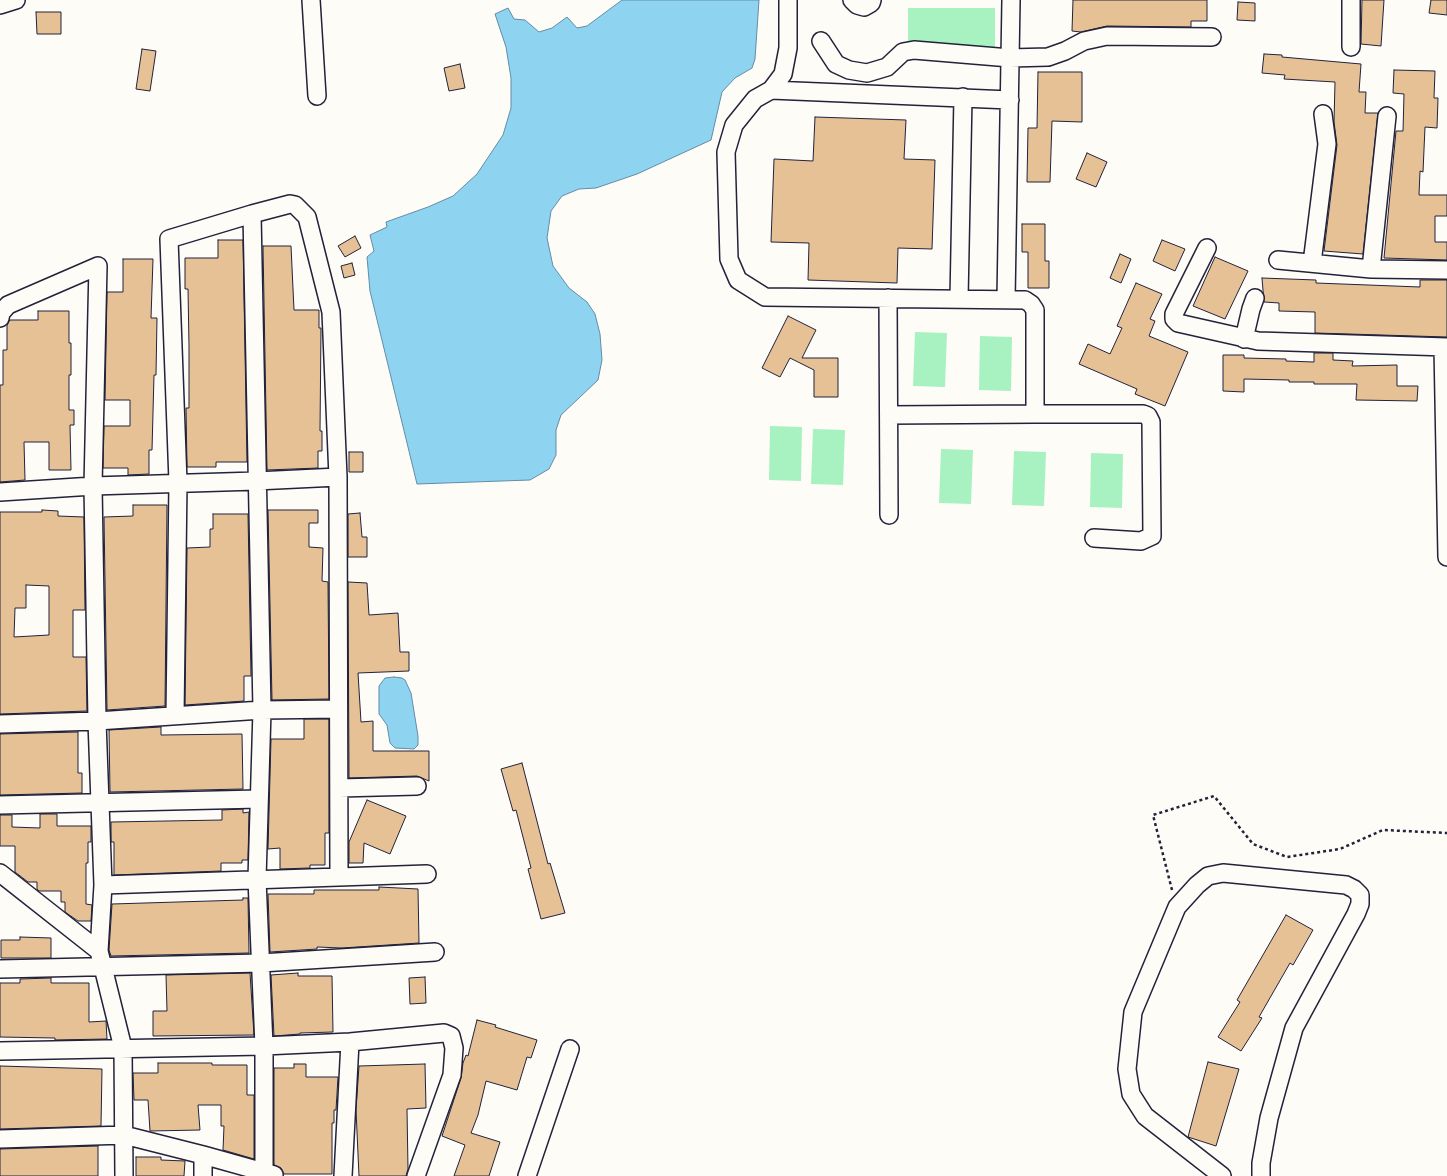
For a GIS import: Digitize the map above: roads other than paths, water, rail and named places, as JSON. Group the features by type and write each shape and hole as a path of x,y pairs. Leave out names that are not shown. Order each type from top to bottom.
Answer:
{"street":[{"path":"0,5 16,0"},
{"path":"311,0 317,96"},
{"path":"788,0 787,60 783,74 771,90 755,99 734,125 726,152 729,260 738,280 766,297 959,298 1025,300 1031,304 1035,310 1035,414"},
{"path":"852,0 857,5 864,6 871,3 872,0"},
{"path":"1006,300 1011,0"},
{"path":"1351,0 1351,47"},
{"path":"821,41 836,64 848,70 868,73 887,67 903,52 914,50 1010,58 1048,57 1084,41 1107,36 1212,37"},
{"path":"771,90 1010,100"},
{"path":"959,298 963,97"},
{"path":"1312,263 1326,144 1323,114"},
{"path":"1372,270 1387,116"},
{"path":"175,716 178,482 169,239 252,214 290,204 295,205 307,217 331,312 338,476 339,877"},
{"path":"0,1139 124,1136 203,1155 270,1174 257,879 262,710 256,481 252,214"},
{"path":"1207,248 1174,314 1174,319 1178,323 1244,339 1445,347 1447,557"},
{"path":"1278,260 1372,270 1447,270"},
{"path":"0,318 1,313 8,305 98,266 93,486 99,803 103,885 99,951 123,1048 124,1176"},
{"path":"888,298 889,515"},
{"path":"1244,339 1255,298"},
{"path":"889,416 1035,414 1143,414 1148,416 1151,427 1152,536 1141,541 1094,538"},
{"path":"0,492 93,486 178,482 256,481 338,476"},
{"path":"0,724 97,721 262,710 338,709"},
{"path":"339,788 416,786"},
{"path":"0,806 259,799"},
{"path":"1222,1176 1145,1116 1131,1094 1127,1069 1133,1012 1177,907 1197,885 1208,876 1223,873 1346,886 1354,889 1360,895 1360,904 1356,914 1294,1028 1269,1118 1261,1163 1261,1176"},
{"path":"0,874 99,951"},
{"path":"103,885 427,874"},
{"path":"0,969 261,963 435,952"},
{"path":"0,1051 264,1046 350,1042 444,1033 451,1036 454,1048 452,1075 416,1176"},
{"path":"343,1176 350,1042"},
{"path":"527,1176 570,1049"},
{"path":"203,1155 203,1176"}],"water":[{"path":"622,0 759,0 755,59 752,68 735,78 722,92 711,140 637,174 596,188 579,189 562,196 551,211 547,238 553,266 569,288 587,302 595,314 600,334 602,360 598,380 561,415 556,430 556,455 549,469 530,480 417,484 370,291 367,257 374,251 370,235 387,227 386,222 428,207 453,196 477,174 503,135 511,108 511,78 506,47 495,14 508,8 514,19 525,20 539,32 552,28 567,17 577,28 587,26"},
{"path":"394,677 405,680 411,693 418,736 418,745 414,749 395,748 390,743 387,725 379,714 379,686 385,678"}]}
